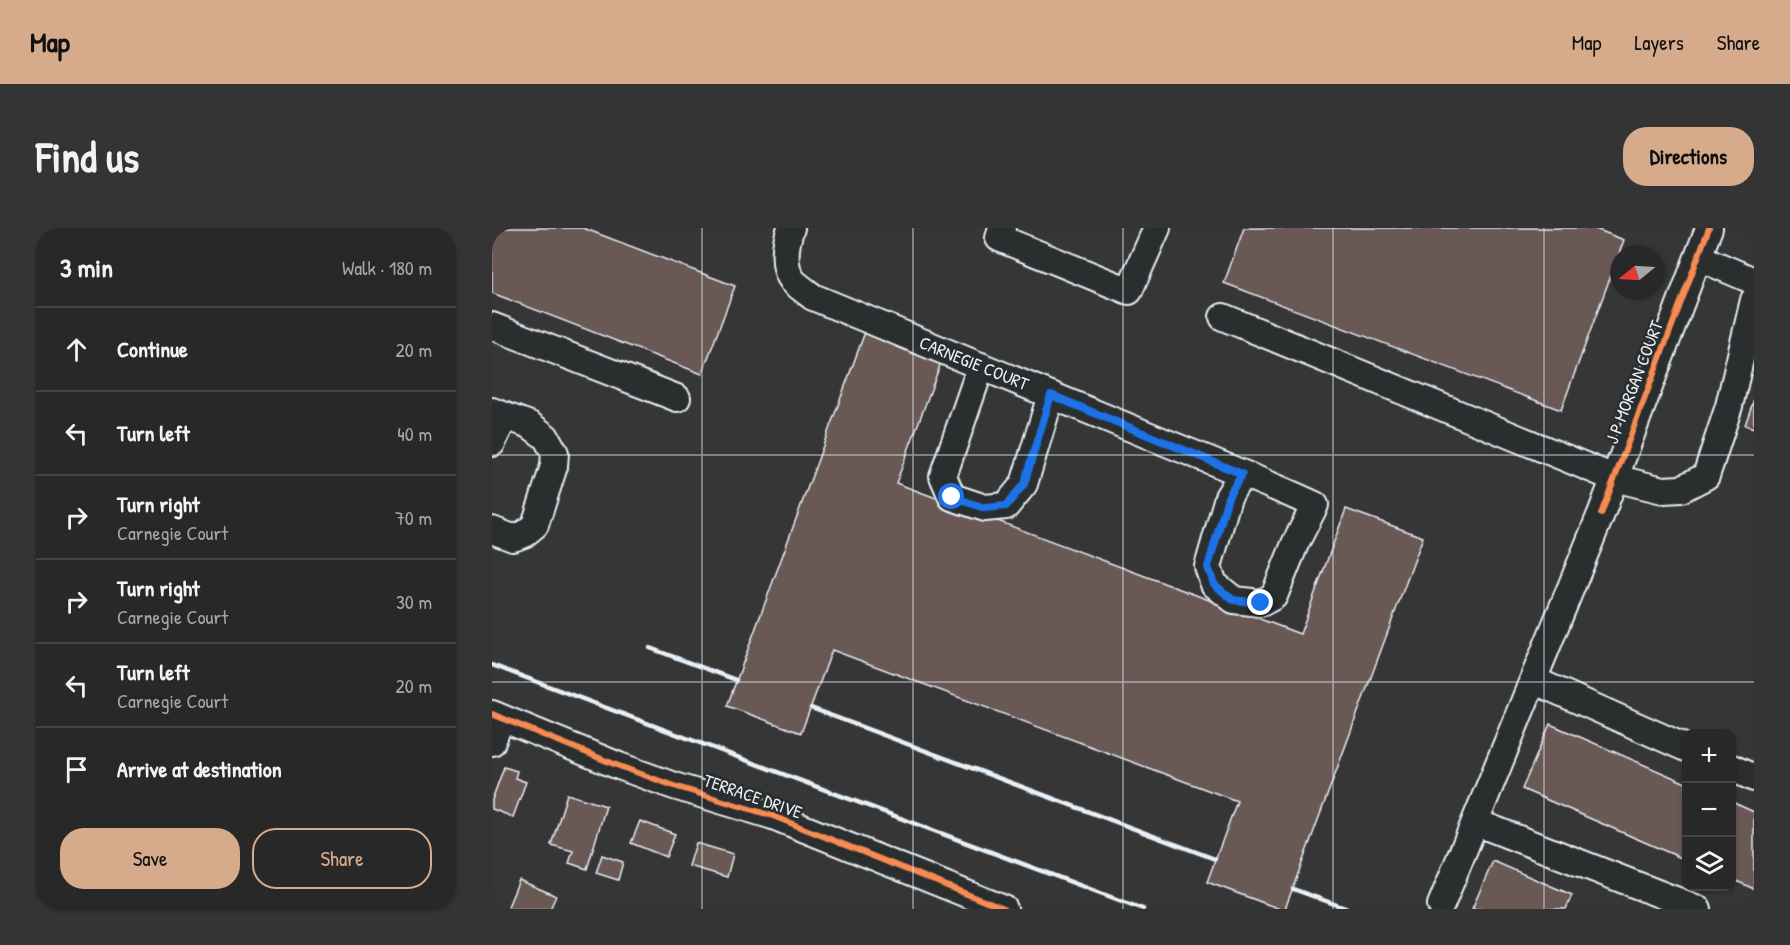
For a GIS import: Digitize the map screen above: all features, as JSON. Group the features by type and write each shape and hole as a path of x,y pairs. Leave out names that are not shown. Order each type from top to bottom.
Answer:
{"street":[{"name":"CARNEGIE COURT","path":"791,228 786,243 787,266 792,280 813,297 1242,474 1315,505 1295,544 1274,596 1261,603 1233,600 1214,584 1208,567 1228,497 1242,474"},
{"path":"1002,228 999,238 1129,291 1157,228"},
{"name":"J P MORGAN COURT","path":"1442,905 1601,514 1709,228"},
{"path":"1698,257 1754,281"},
{"path":"1223,317 1614,478 1663,490 1681,489 1706,476 1729,406 1754,300"},
{"path":"492,326 676,398"},
{"path":"981,366 943,476 952,497 985,508 1006,506 1024,484 1051,395"},
{"path":"492,443 498,413 530,425 546,437 555,453 554,466 535,525 524,534 513,538 492,530"},
{"path":"1533,680 1682,746"},
{"path":"492,742 497,716"},
{"name":"TERRACE DRIVE","path":"497,716 674,786 773,816 1004,909"},
{"path":"1736,770 1754,778"},
{"path":"1475,822 1698,909"}],"building":[{"path":"492,228 583,228 735,286 702,374 492,293"},
{"path":"1244,228 1593,228 1624,240 1622,246 1610,246 1610,278 1561,410 1224,283"},
{"path":"865,332 942,360 896,483 1300,634 1346,509 1423,537 1285,909 1207,882 1237,801 832,650 801,733 727,706"},
{"path":"1754,399 1754,428 1745,425"},
{"path":"1550,724 1682,781 1682,858 1522,789"},
{"path":"504,767 517,771 515,778 526,782 513,817 492,809 492,800"},
{"path":"567,794 606,806 587,869 569,863 573,851 551,845"},
{"path":"1736,804 1754,812 1754,889 1736,881"},
{"path":"640,821 675,834 666,857 631,843"},
{"path":"696,843 733,854 727,877 689,866"},
{"path":"602,855 623,862 618,880 596,873"},
{"path":"1493,861 1572,895 1566,909 1472,909"},
{"path":"519,880 556,896 550,909 507,909"}],"railway":[{"path":"650,648 736,680"},
{"path":"492,665 1143,909"},
{"path":"811,708 1215,859"},
{"path":"1293,889 1348,909"}],"cycle path":[{"path":"1601,514 1709,228"},
{"path":"492,714 674,786 773,816 1004,909"}],"route":[{"path":"952,497 985,508 1006,506 1024,484 1051,395 1242,474 1228,497 1208,567 1214,584 1233,600 1261,603"}]}
